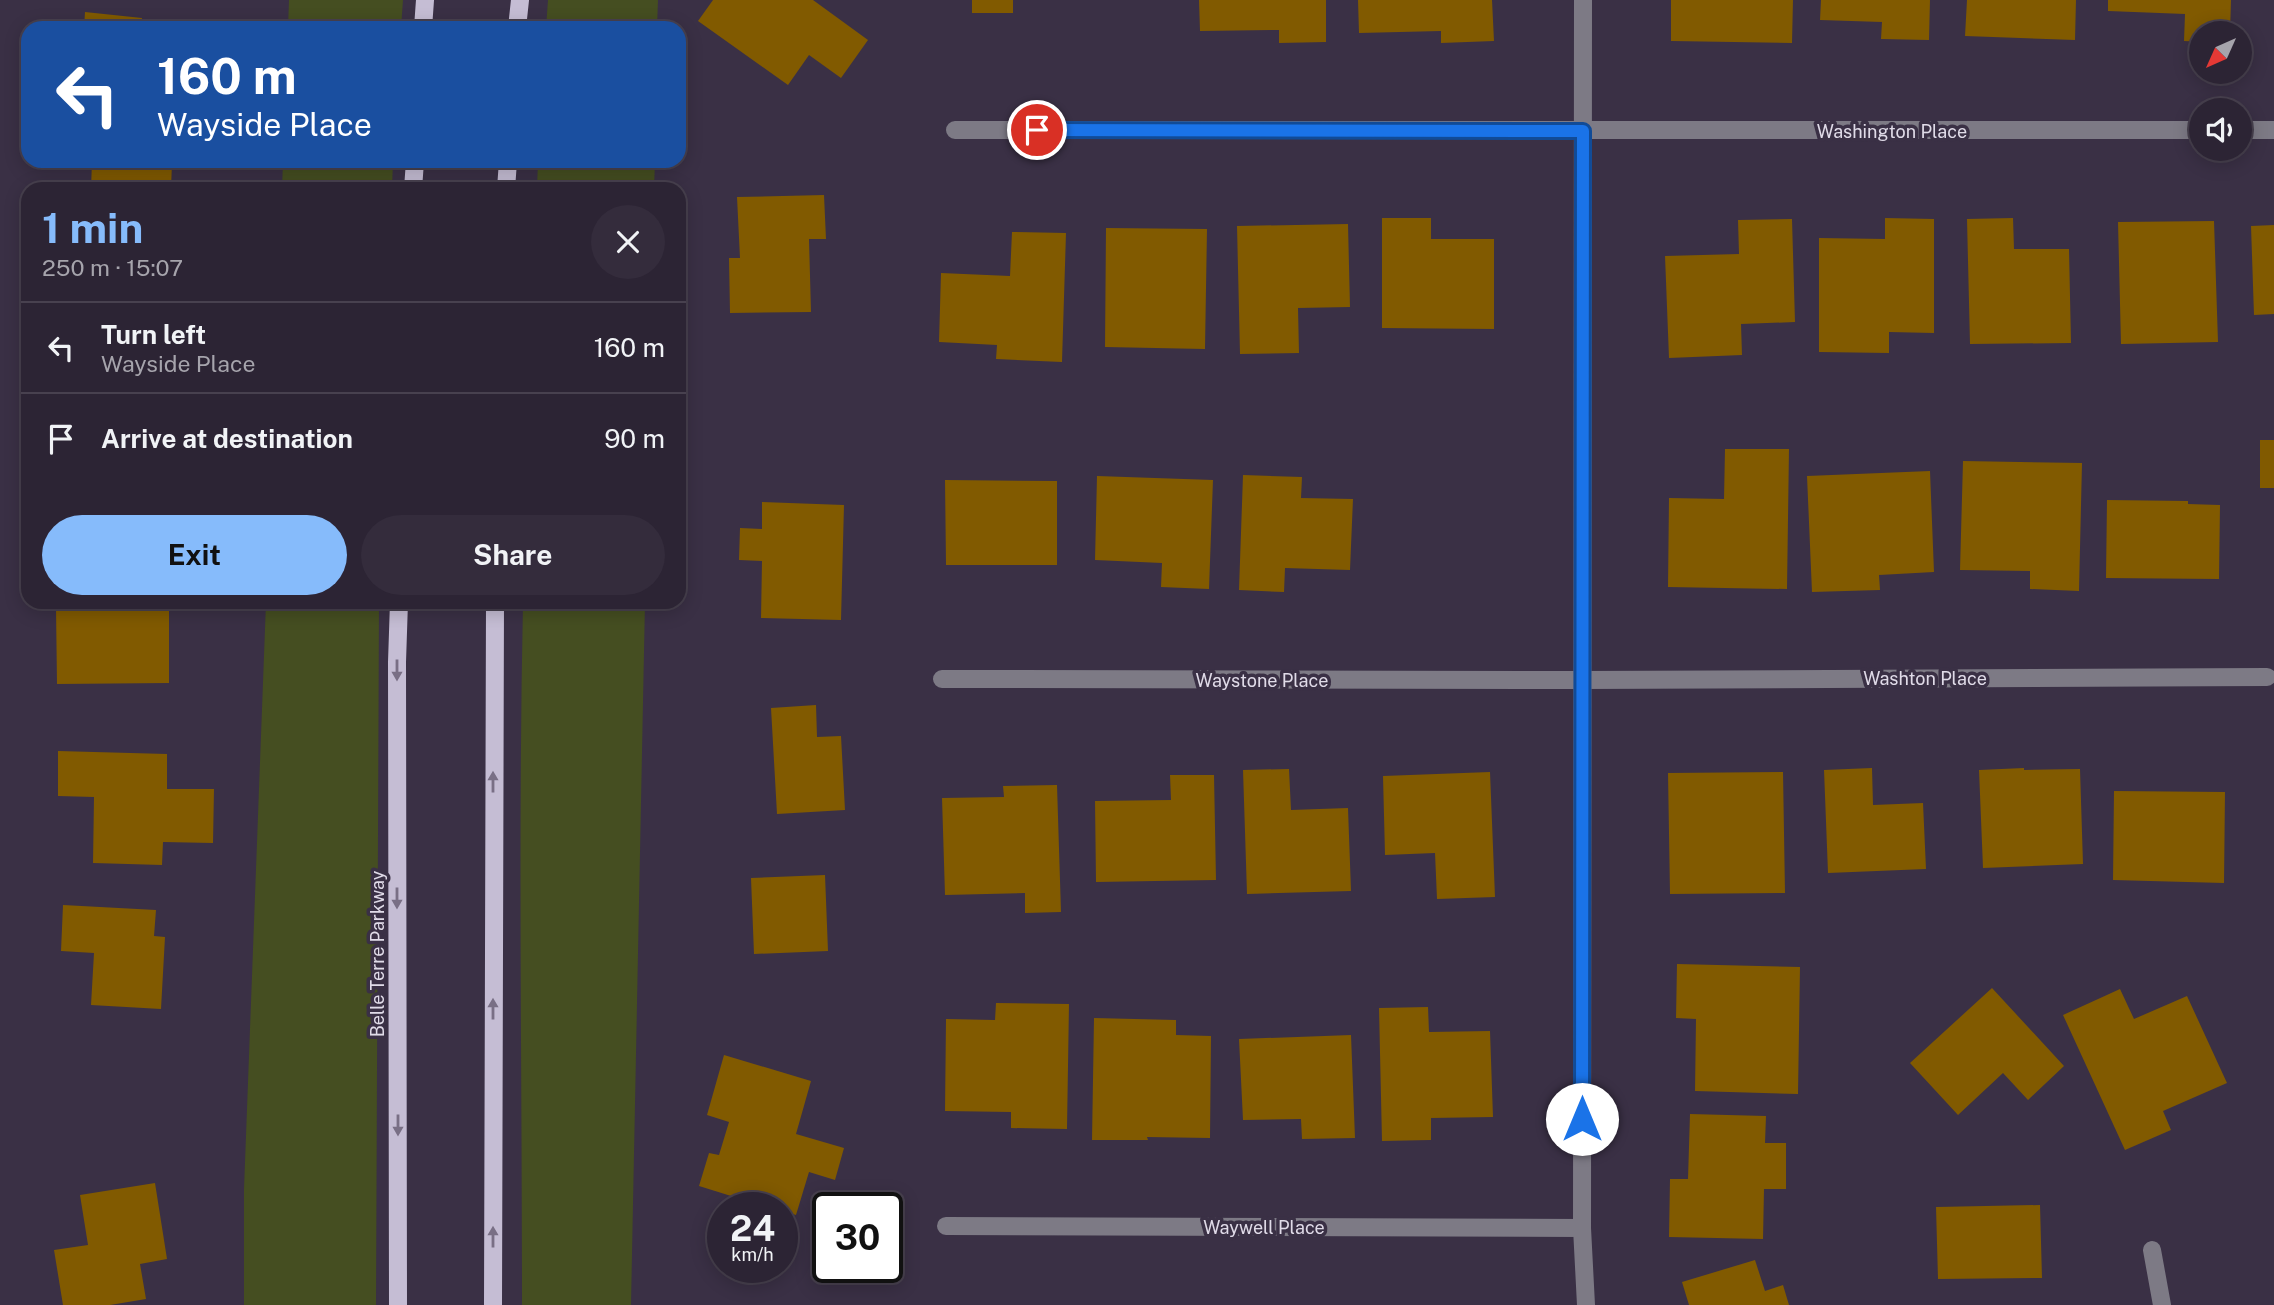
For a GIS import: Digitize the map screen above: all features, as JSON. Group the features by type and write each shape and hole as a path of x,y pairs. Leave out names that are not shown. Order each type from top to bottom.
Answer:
{"main road":[{"path":"424,21 425,0"},
{"path":"518,21 520,0"},
{"name":"Belle Terre Parkway","path":"398,1305 399,609"},
{"path":"493,1305 495,609"}],"street":[{"path":"1583,0 1582,1228 1586,1305"},
{"name":"Washington Place","path":"955,130 2189,130"},
{"path":"2252,130 2274,130"},
{"name":"Washton Place","path":"1583,680 2267,677"},
{"name":"Waystone Place","path":"942,679 1583,680"},
{"name":"Waywell Place","path":"946,1226 1582,1228"},
{"path":"2152,1250 2161,1305"}],"green space":[{"path":"289,0 403,0 402,21 288,21"},
{"path":"548,0 658,0 657,21 546,21"},
{"path":"283,168 393,168 392,182 282,182"},
{"path":"538,168 655,168 654,182 537,182"},
{"path":"266,609 379,609 376,1305 244,1305 244,1189"},
{"path":"523,609 645,609 631,1305 522,1305"}],"building":[{"path":"713,0 813,0 868,40 841,78 809,55 788,85 698,21"},
{"path":"972,0 1013,0 1013,13 972,13"},
{"path":"1199,0 1326,0 1326,42 1279,43 1279,30 1200,31"},
{"path":"1358,0 1492,0 1494,41 1441,43 1441,31 1359,33"},
{"path":"1671,0 1793,0 1792,43 1671,41"},
{"path":"1821,0 1930,0 1929,40 1881,39 1882,22 1820,20"},
{"path":"1967,0 2076,0 2075,40 1965,36"},
{"path":"2108,0 2231,0 2230,21 2189,21 2189,41 2184,41 2185,14 2108,11"},
{"path":"85,12 142,18 142,21 84,21"},
{"path":"92,168 172,168 171,182 91,182"},
{"path":"824,195 826,239 809,239 811,312 730,313 729,258 740,258 737,197"},
{"path":"1382,218 1431,218 1431,239 1494,239 1494,329 1382,328"},
{"path":"1885,218 1934,219 1934,333 1889,332 1889,353 1819,352 1819,238 1885,239"},
{"path":"2013,218 2014,249 2069,249 2071,343 1970,344 1967,219"},
{"path":"1792,219 1795,322 1741,324 1742,355 1669,358 1665,256 1739,254 1738,220"},
{"path":"2214,221 2218,342 2121,344 2118,222"},
{"path":"1348,224 1350,307 1298,308 1299,353 1240,354 1237,226"},
{"path":"2274,225 2274,314 2254,315 2251,226"},
{"path":"1106,228 1207,229 1205,349 1105,347"},
{"path":"1012,232 1066,233 1062,362 996,359 997,345 939,342 941,273 1010,276"},
{"path":"2260,440 2274,440 2274,488 2260,488"},
{"path":"1725,449 1789,449 1787,589 1668,587 1669,498 1724,499"},
{"path":"1963,461 2082,463 2079,591 2030,589 2030,571 1960,570"},
{"path":"1930,471 1934,572 1879,575 1880,590 1812,592 1807,476"},
{"path":"1243,475 1302,477 1301,498 1353,499 1350,570 1285,568 1284,592 1239,590"},
{"path":"1097,476 1213,480 1209,589 1161,587 1162,563 1095,560"},
{"path":"945,480 1057,481 1057,565 946,565"},
{"path":"2107,500 2188,501 2188,504 2220,505 2219,579 2106,578"},
{"path":"762,502 844,505 841,620 761,618 762,561 739,560 740,528 762,529"},
{"path":"56,609 169,609 169,683 57,684"},
{"path":"816,705 817,737 841,736 845,810 777,814 771,708"},
{"path":"58,751 167,754 167,789 214,789 213,843 163,842 162,865 93,863 94,797 58,796"},
{"path":"1872,768 1873,805 1923,803 1926,869 1828,873 1824,770"},
{"path":"1289,769 1291,810 1348,808 1351,891 1247,894 1243,770"},
{"path":"2080,769 2083,864 1983,868 1979,770"},
{"path":"1490,772 1495,897 1437,899 1435,853 1385,855 1383,776"},
{"path":"1783,772 1785,893 1670,894 1668,773"},
{"path":"1170,775 1214,775 1216,880 1096,882 1095,801 1171,800"},
{"path":"1057,785 1061,912 1025,913 1025,893 945,895 942,798 1004,797 1003,786"},
{"path":"2114,791 2225,792 2224,883 2113,880"},
{"path":"825,875 828,951 754,954 751,878"},
{"path":"63,905 156,910 154,936 165,937 161,1009 91,1005 94,953 61,951"},
{"path":"1677,964 1800,967 1798,1094 1695,1091 1696,1019 1676,1018"},
{"path":"1992,988 2064,1066 2028,1100 2003,1073 1958,1115 1910,1063"},
{"path":"2120,989 2134,1019 2187,996 2227,1083 2163,1111 2171,1130 2125,1150 2063,1015"},
{"path":"996,1003 1069,1004 1067,1129 1011,1128 1011,1112 945,1111 946,1019 995,1020"},
{"path":"1428,1007 1429,1032 1490,1031 1493,1117 1431,1118 1431,1140 1382,1141 1379,1008"},
{"path":"1094,1018 1176,1020 1176,1035 1211,1036 1210,1138 1092,1140"},
{"path":"1351,1035 1355,1138 1302,1139 1301,1119 1243,1120 1239,1039"},
{"path":"724,1055 811,1081 796,1134 844,1148 835,1180 809,1172 798,1208 798,1192 718,1192 699,1186 709,1153 719,1155 729,1122 707,1115"},
{"path":"1690,1114 1766,1116 1765,1143 1786,1143 1786,1189 1764,1189 1763,1239 1669,1237 1670,1179 1688,1179"},
{"path":"155,1183 167,1259 140,1264 146,1299 110,1305 63,1305 54,1250 88,1245 80,1195"},
{"path":"2040,1205 2042,1278 1938,1279 1936,1207"},
{"path":"1755,1260 1765,1291 1783,1285 1789,1305 1689,1305 1682,1282"}],"route":[{"path":"1037,130 1583,131 1582,1119"}]}
